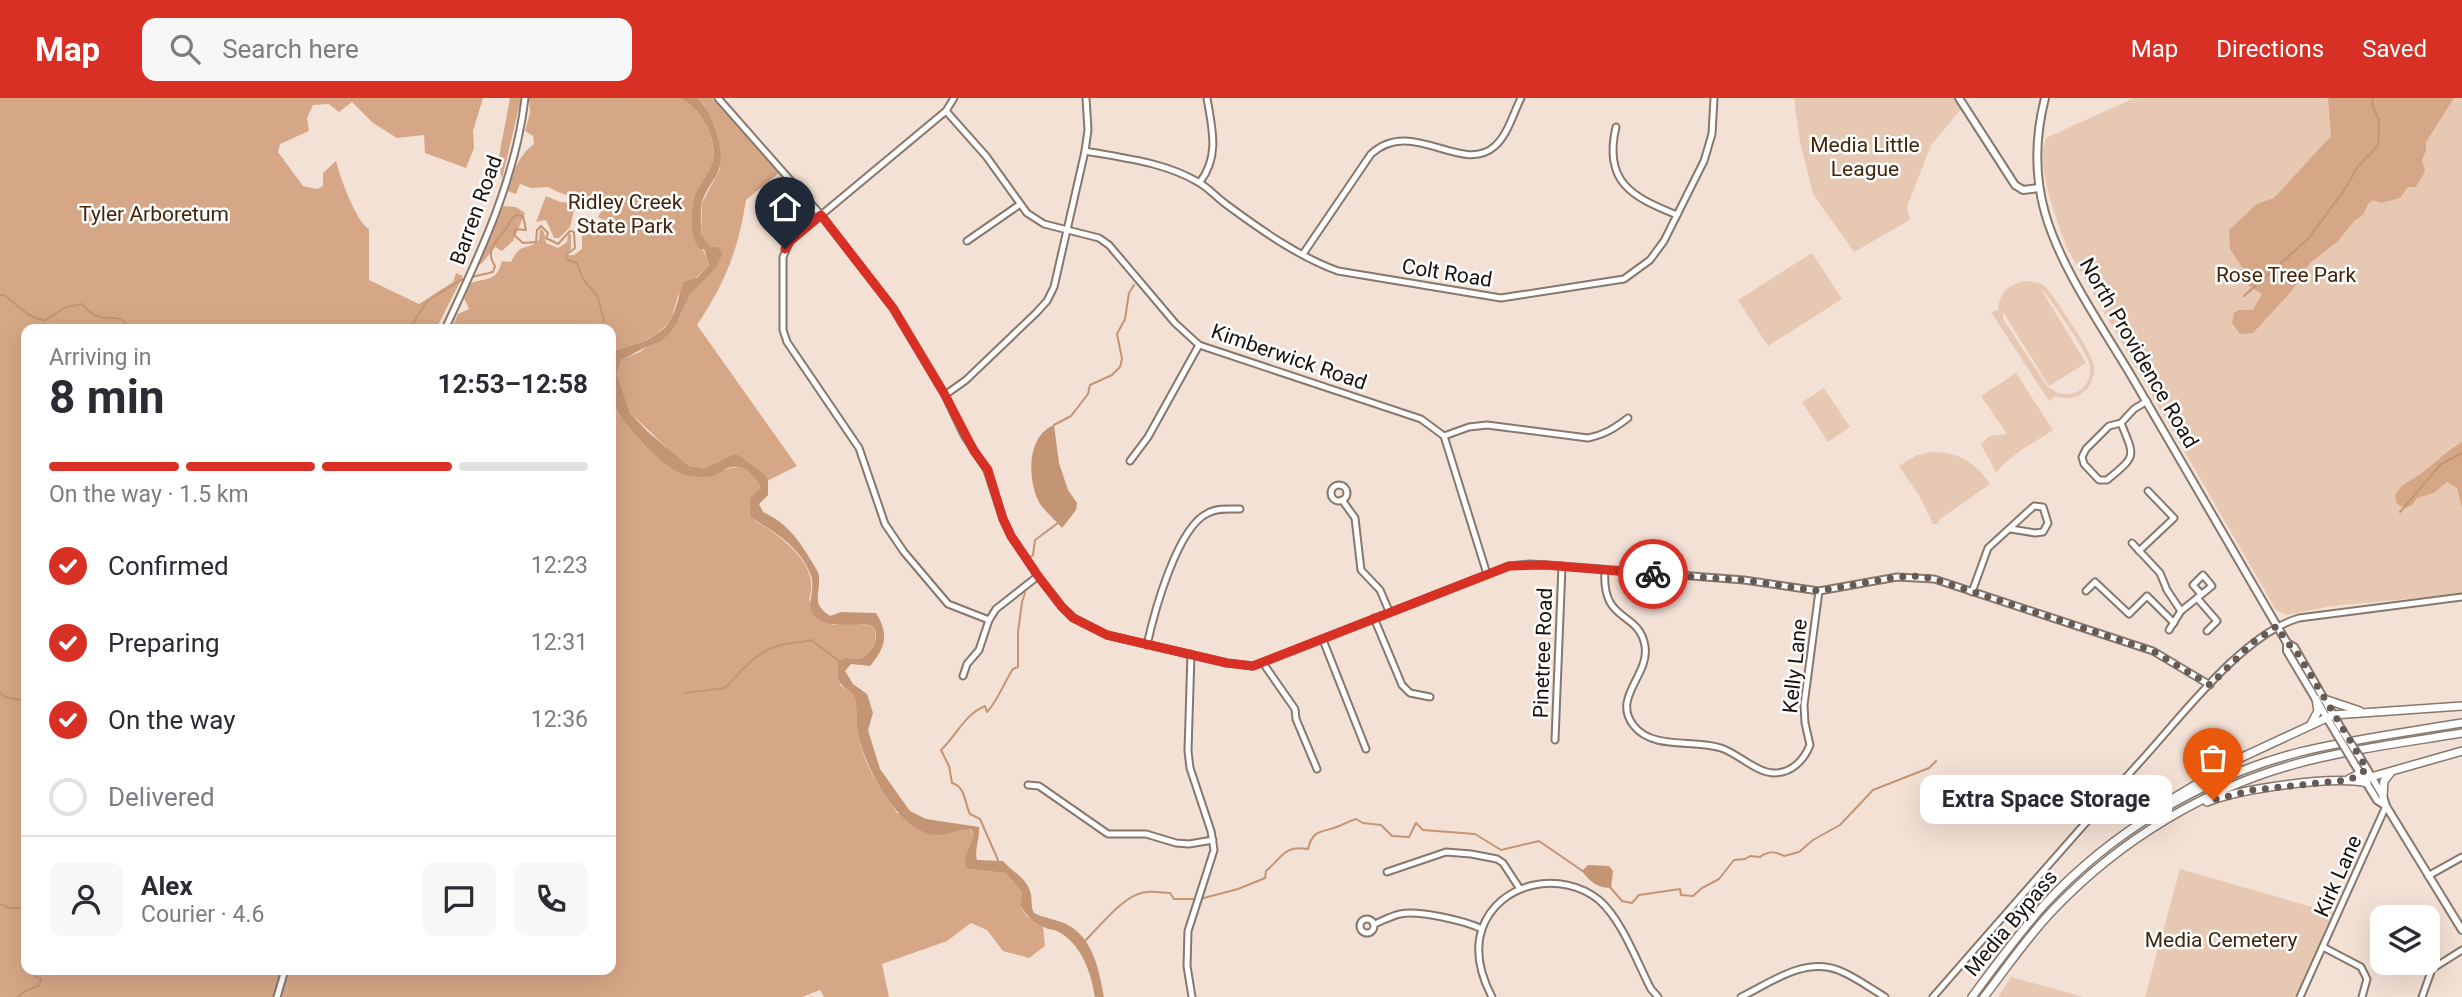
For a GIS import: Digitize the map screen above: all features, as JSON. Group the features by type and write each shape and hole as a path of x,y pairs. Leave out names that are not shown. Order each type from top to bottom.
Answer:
{"highway":[{"path":"2310,724 2318,710 2320,699 2356,710 2374,712"},
{"path":"2131,830 2181,792 2225,766 2330,716 2462,706"},
{"name":"Media Bypass","path":"1972,997 2046,903 2087,864 2131,830 2195,792 2264,763 2336,744 2462,723"},
{"name":"Media Bypass","path":"1984,997 2028,939 2066,897 2122,849 2167,818 2233,785 2284,767 2346,752 2462,733"},
{"path":"2167,818 2213,800 2243,792 2369,780 2462,751"},
{"path":"2383,796 2384,781 2395,770"},
{"path":"2347,780 2364,771 2369,780"}],"main road":[{"path":"1959,98 2015,185 2023,190 2039,188"},
{"name":"North Providence Road","path":"2045,98 2036,145 2039,188 2050,229 2062,255 2364,771"},
{"path":"2369,780 2383,796 2386,806 2462,930"},
{"path":"2369,780 2378,800 2386,806"}],"street":[{"name":"Barren Road","path":"447,324 499,206 523,118 525,98"},
{"path":"718,98 821,215 893,308 945,395 969,443 988,470 1011,536 1038,576 1073,618 1107,635 1244,666 1263,663 1389,611 1509,566 1562,566 1744,580 1819,591 1897,577 1920,576 2153,651 2210,685"},
{"path":"954,98 946,111 790,241 783,257 783,330 787,343 859,448 885,524 904,552 948,604 989,620"},
{"path":"945,395 966,380 1047,301 1054,287 1085,151 1088,130 1086,98"},
{"path":"1199,182 1208,171 1213,153 1214,140 1207,98"},
{"path":"1303,254 1378,147 1400,140 1463,154 1482,153 1493,149 1504,136 1521,98"},
{"name":"Colt Road","path":"1085,151 1170,169 1199,182 1226,205 1303,254 1338,271 1512,298 1624,279 1650,260 1664,241 1704,161 1712,134 1714,98"},
{"name":"Kimberwick Road","path":"946,111 986,156 1019,205 1044,224 1099,237 1109,245 1175,323 1199,345 1421,419 1444,436"},
{"path":"1616,127 1611,146 1616,171 1624,184 1643,201 1677,215"},
{"path":"967,241 1019,205"},
{"path":"1130,461 1148,437 1199,345"},
{"path":"2120,423 2132,447 2130,460 2108,480 2099,480 2084,464 2082,457 2086,449 2109,426 2120,423 2147,401"},
{"path":"1487,573 1444,436 1469,427 1487,425 1588,438 1616,428 1628,418"},
{"path":"2139,551 2174,518 2148,491"},
{"path":"1342,500 1355,518 1362,570 1380,590 1389,611"},
{"path":"1972,592 1988,548 2034,506 2043,507 2046,511 2048,523 2043,532 2011,529"},
{"path":"1147,645 1154,612 1184,537 1207,513 1240,509"},
{"path":"2132,543 2161,573 2167,590 2182,611"},
{"name":"Pinetree Road","path":"1555,740 1562,566"},
{"name":"Kelly Lane","path":"1605,570 1603,588 1608,602 1637,628 1646,650 1645,661 1626,702 1632,724 1651,738 1721,748 1774,773 1783,772 1800,763 1810,745 1804,705 1819,591"},
{"path":"963,676 967,664 979,650 989,620 1008,598 1038,576"},
{"path":"2086,591 2095,582 2129,614 2147,596 2174,623"},
{"path":"2169,630 2182,611 2199,596 2217,621 2207,631"},
{"path":"1933,997 2051,861 2210,685 2252,643 2277,626 2308,616 2462,597"},
{"path":"1374,618 1402,685 1410,693 1430,697"},
{"path":"1323,639 1366,750"},
{"path":"1191,654 1188,751 1190,768 1213,840 1212,859 1188,931 1187,965 1192,997"},
{"path":"1263,663 1295,709 1296,719 1317,769"},
{"path":"1028,785 1039,786 1108,834 1146,834 1175,844 1213,840"},
{"name":"Kirk Lane","path":"2300,997 2386,806"},
{"path":"1387,872 1446,852 1471,854 1497,859 1503,863 1520,889"},
{"path":"2428,876 2462,857"},
{"path":"1492,997 1479,959 1482,929 1509,895 1538,883 1556,883 1590,893 1602,902 1613,916 1651,989 1658,997"},
{"path":"1374,924 1402,914 1412,914 1468,922 1482,929"},
{"path":"2323,947 2361,967 2367,979 2362,997"},
{"path":"2421,997 2432,969 2462,950"},
{"path":"1741,997 1797,969 1820,966 1835,968 1885,997"},
{"path":"278,997 284,975"}],"green space":[{"name":"Tyler Arboretum","path":"0,98 483,98 473,131 474,148 466,168 425,153 424,135 397,138 373,123 352,102 339,112 329,104 313,105 307,118 309,131 280,144 278,152 303,186 317,189 323,186 323,173 336,161 354,209 369,229 369,280 419,304 453,282 456,273 463,276 439,324 21,324 21,975 281,975 275,997 0,997"},
{"path":"510,98 520,98 520,103 502,179 498,162"},
{"name":"Ridley Creek State Park","path":"529,98 678,98 694,108 706,123 712,142 713,161 693,218 709,265 678,296 671,320 656,335 634,346 616,350 616,324 453,324 458,314 469,309 464,298 471,283 494,276 502,261 511,262 518,251 539,240 540,228 544,232 546,243 558,248 567,242 568,234 571,234 571,249 566,255 574,255 582,249 582,223 592,220 606,232 615,235 616,228 598,217 606,203 601,198 576,198 548,187 531,188 520,184 516,194 508,191 520,160 534,144 533,136 525,131 530,113"},
{"path":"698,98 712,98 780,172 746,200 729,266 697,325 797,466 767,481 732,455 705,468 689,466 630,413 617,374 621,360 640,352 678,320 690,295 715,269 711,247 701,236 702,203 720,169 717,136 704,105"},
{"name":"Media Little League","path":"1794,98 1955,98 1962,108 1931,145 1907,207 1910,220 1854,252 1813,194 1800,142"},
{"name":"Rose Tree Park","path":"2134,98 2462,98 2462,594 2332,606 2286,615 2276,610 2068,250 2049,194 2043,163 2046,138"},
{"path":"2328,98 2454,98 2426,142 2422,160 2425,171 2416,187 2408,187 2400,198 2381,203 2373,200 2368,204 2363,215 2355,220 2338,241 2310,263 2290,293 2253,333 2240,334 2232,323 2234,313 2239,310 2253,310 2262,294 2246,284 2243,269 2230,249 2229,230 2257,204 2274,198 2331,136"},
{"path":"546,196 560,202 576,203 570,227 559,238 554,238 546,220 536,222"},
{"path":"503,206 516,207 525,213 513,241 502,251 495,247 478,266"},
{"path":"1812,253 1842,299 1768,346 1738,300"},
{"path":"2021,282 2040,283 2047,288 2090,355 2094,366 2093,378 2081,394 2069,398 2053,396 2049,401 1991,312 1998,310 2003,293 2007,289","holes":["2041,289 2078,341 2090,365 2086,384 2081,390 2069,394 2061,394 2047,386 2003,319 2003,312 2049,386 2086,363"]},
{"path":"2016,373 2053,430 2015,455 1997,472 1981,445 1989,436 2007,434 1981,396"},
{"path":"1824,388 1850,427 1828,442 1802,402"},
{"path":"616,403 623,418 645,446 672,467 687,474 701,476 738,467 752,474 761,488 750,517 784,541 803,562 809,573 809,600 833,625 852,623 873,626 876,636 871,648 861,659 846,658 840,685 854,694 860,745 873,775 897,813 970,829 974,835 966,854 969,869 1005,873 1022,892 1020,907 1027,916 1043,926 1045,946 1029,958 1003,951 987,930 971,923 947,941 882,964 889,997 824,997 820,990 802,997 281,997 288,975 616,975"},
{"path":"2462,442 2462,508 2457,488 2447,482 2434,493 2417,498 2406,508 2397,504 2395,495 2402,486"},
{"path":"1933,452 1951,454 1966,460 1979,470 1990,484 1937,524 1933,524 1920,497 1899,466 1917,455"},
{"name":"Media Cemetery","path":"2180,869 2337,914 2297,997 2145,997"},
{"path":"2011,977 2083,997 1998,997"}],"shaded area":[{"path":"678,98 698,98 717,133 720,163 702,202 701,235 711,247 717,247 723,253 715,269 690,295 670,333 658,343 621,360 617,374 630,413 689,466 705,468 732,455 738,455 762,472 768,480 768,495 759,504 763,512 792,533 816,568 819,575 820,607 830,616 841,612 876,613 883,627 882,646 870,666 851,664 845,671 853,684 867,694 873,713 868,730 880,769 910,811 926,819 979,827 977,860 1003,861 1028,886 1034,913 1066,924 1083,937 1097,965 1104,997 1095,997 1088,968 1079,951 1065,936 1042,926 1028,916 1020,906 1022,892 1005,873 969,869 965,866 966,854 974,835 971,829 942,835 924,832 910,824 886,796 875,779 861,746 854,695 841,685 838,678 839,661 846,658 861,659 869,652 876,640 873,626 826,623 814,615 810,606 812,583 807,566 794,549 777,534 750,517 750,498 761,488 753,476 737,467 708,477 680,473 642,442 618,412 616,350 654,336 667,326 684,282 697,278 709,265 704,249 700,249 696,244 692,216 695,196 713,161 714,152 706,124 686,102"},
{"path":"1054,425 1059,463 1068,490 1077,503 1076,510 1062,528 1039,502 1031,468 1034,447 1045,430"},
{"path":"1588,865 1609,866 1613,871 1611,888 1598,886 1588,878 1582,871"}],"waterway":[{"path":"2244,296 2308,239 2345,189 2358,166 2378,146 2379,121 2372,104 2373,98"},
{"path":"472,277 493,272 495,266 491,256 492,247 516,215 523,216 526,230 515,229 514,235 523,243 536,242 537,230 541,226 548,233 546,238 558,244 570,231 574,232 575,248 566,255 567,260 577,263 583,279 598,297 603,324"},
{"path":"412,324 428,301 466,278"},
{"path":"1054,425 1071,416 1088,394 1090,385 1112,375 1120,367 1122,359 1117,334 1125,319 1129,293 1134,285"},
{"path":"0,295 4,295 29,315 44,321 66,307 82,304 95,315 121,319 126,324"},
{"path":"2400,512 2441,464 2462,453"},
{"path":"1029,558 1033,555 1035,540 1058,523"},
{"path":"998,860 980,819 970,814 962,791 952,783 949,766 941,750 978,710 985,706 987,712 1013,669 1018,667 1018,632 1025,593"},
{"path":"684,693 725,688 755,658 769,649 785,644 811,640 839,661"},
{"path":"0,693 5,697 21,700"},
{"path":"1610,887 1622,901 1632,903 1639,895 1680,889 1681,895 1693,896 1719,879 1734,860 1750,856 1760,857 1769,853 1784,856 1799,852 1813,840 1840,825 1873,790 1929,768 1936,761"},
{"path":"1084,942 1113,911 1130,898 1150,892 1170,893 1174,899 1200,899 1238,889 1265,878 1266,871 1288,851 1308,849 1310,842 1319,832 1356,819 1363,823 1381,825 1392,836 1409,837 1416,823 1423,830 1475,834 1501,850 1539,841 1584,872"},
{"path":"0,904 21,908"},
{"path":"17,997 39,986 41,979 35,975"}],"way so far":[{"path":"1653,574 1744,580 1819,591 1897,577 1920,576 2160,653 2210,685 2252,643 2277,626 2287,643 2295,649 2367,769 2347,780 2253,790 2213,800"}],"place":[{"name":"Extra Space Storage","path":"2213,800"}],"route":[{"path":"785,249 790,241 821,215 893,308 945,395 964,435 988,470 1003,519 1021,553 1073,618 1107,635 1227,663 1253,666 1509,566 1530,564 1653,574"}]}
